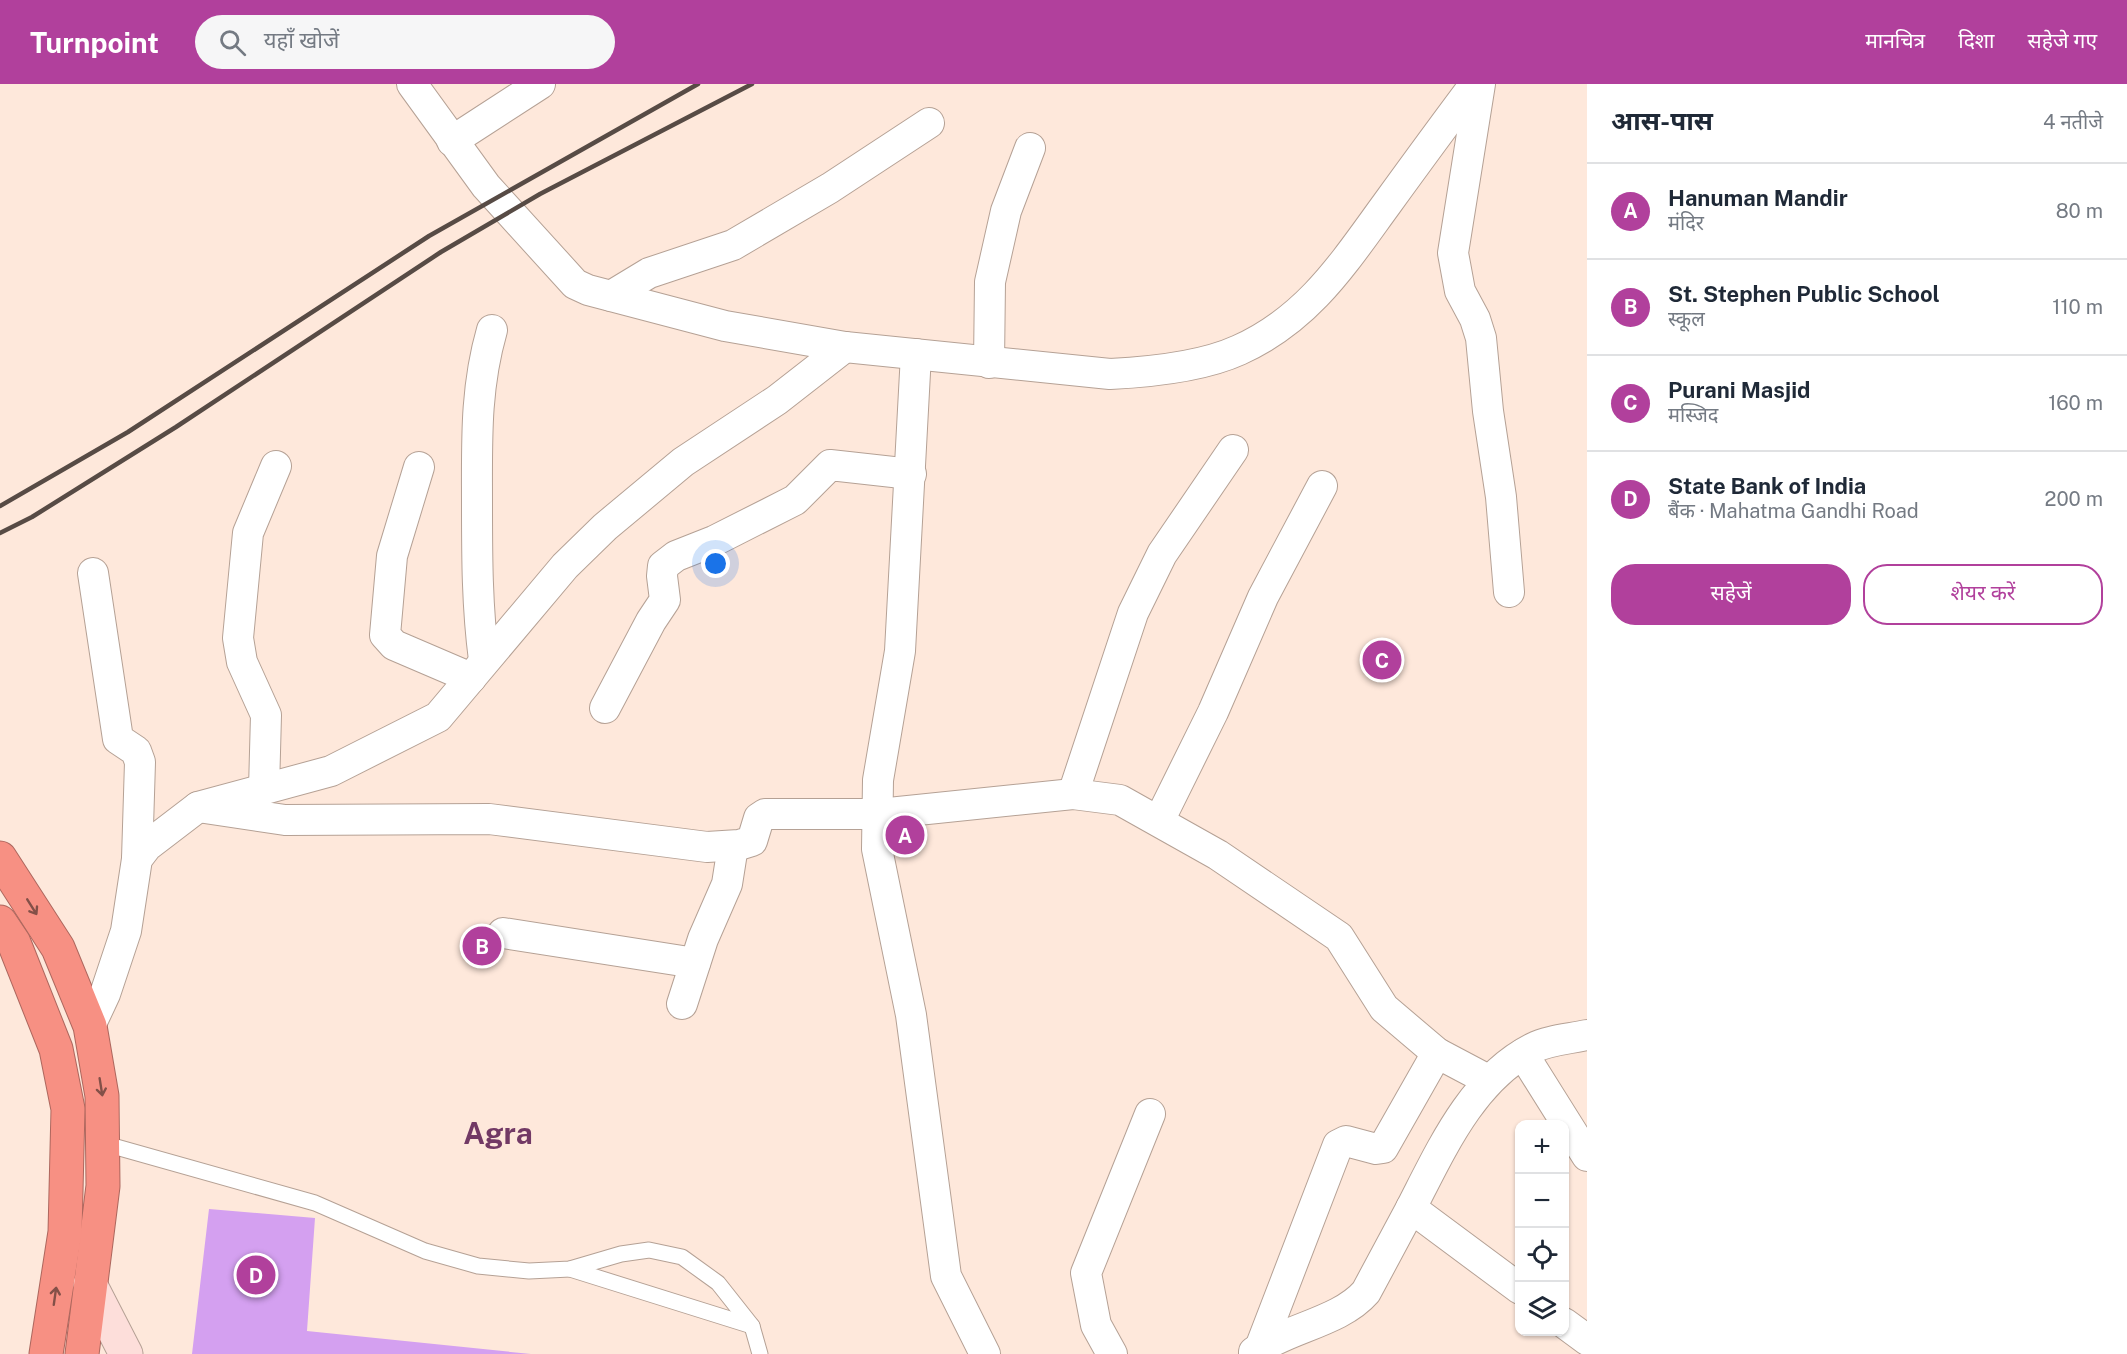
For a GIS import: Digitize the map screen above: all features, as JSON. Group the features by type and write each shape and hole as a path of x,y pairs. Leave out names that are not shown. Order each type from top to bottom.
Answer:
{"highway":[{"path":"0,858 58,948 90,1026 102,1096 103,1186 82,1354"},
{"path":"0,922 14,943 56,1049 68,1109 65,1232 46,1354"}],"street":[{"path":"412,84 486,186 575,285 725,326 845,346 1110,374 1152,372 1238,351 1270,333 1327,286 1475,84"},
{"path":"452,141 540,84"},
{"path":"1480,84 1453,253 1460,291 1475,319 1480,338 1501,497 1509,592"},
{"path":"611,296 649,273 733,245 830,188 930,123"},
{"path":"989,363 990,282 1006,211 1030,148"},
{"path":"478,669 477,398 483,360 492,330"},
{"path":"137,859 177,821 198,807 331,771 438,717 565,566 605,527 683,462 777,400 845,346"},
{"path":"915,354 900,651 878,780 877,849 911,1015 946,1276 985,1354"},
{"path":"1073,794 1133,613 1162,554 1233,450"},
{"path":"605,708 651,621 665,600 663,566 676,556 714,541 795,500 830,465 910,474"},
{"path":"264,789 266,715 242,662 238,638 248,533 276,466"},
{"path":"419,467 392,556 385,635 394,645 478,669"},
{"path":"1159,821 1213,712 1263,597 1322,486"},
{"path":"90,1026 105,994 126,931 137,859 140,762 136,751 118,739 93,573"},
{"path":"198,807 285,820 489,819 707,847 733,846 752,841 759,818 765,814 879,814 1073,794 1110,797 1159,821 1218,855 1339,937 1384,1008 1437,1053 1488,1080"},
{"path":"682,1004 727,884 733,846"},
{"path":"503,933 696,963"},
{"path":"1256,1351 1291,1331 1358,1302 1366,1292 1412,1208 1444,1144 1488,1080 1523,1054 1547,1043 1587,1035"},
{"path":"1256,1351 1338,1145 1347,1141 1376,1149 1383,1148 1437,1053"},
{"path":"1523,1054 1587,1156"},
{"path":"1112,1354 1096,1325 1086,1273 1150,1114"},
{"path":"1412,1208 1515,1285"},
{"path":"90,1284 126,1354"},
{"path":"1569,1327 1587,1340"}],"lane":[{"path":"102,1143 315,1203 425,1251 468,1263 529,1271 570,1269 621,1254 649,1250 682,1257 718,1283 752,1326 760,1354"},
{"path":"570,1269 752,1326"}],"building":[{"path":"209,1209 315,1218 307,1331 531,1354 192,1354"}],"railway":[{"path":"0,506 128,432 429,236 698,84"},
{"path":"0,533 32,517 176,427 441,252 540,194 752,84"}],"place":[{"name":"Purani Masjid","path":"1382,660"},
{"name":"Hanuman Mandir","path":"905,835"},
{"name":"St. Stephen Public School","path":"482,946"},
{"name":"State Bank of India","path":"256,1275"}],"district":[{"name":"Agra","path":"498,1134"}]}
